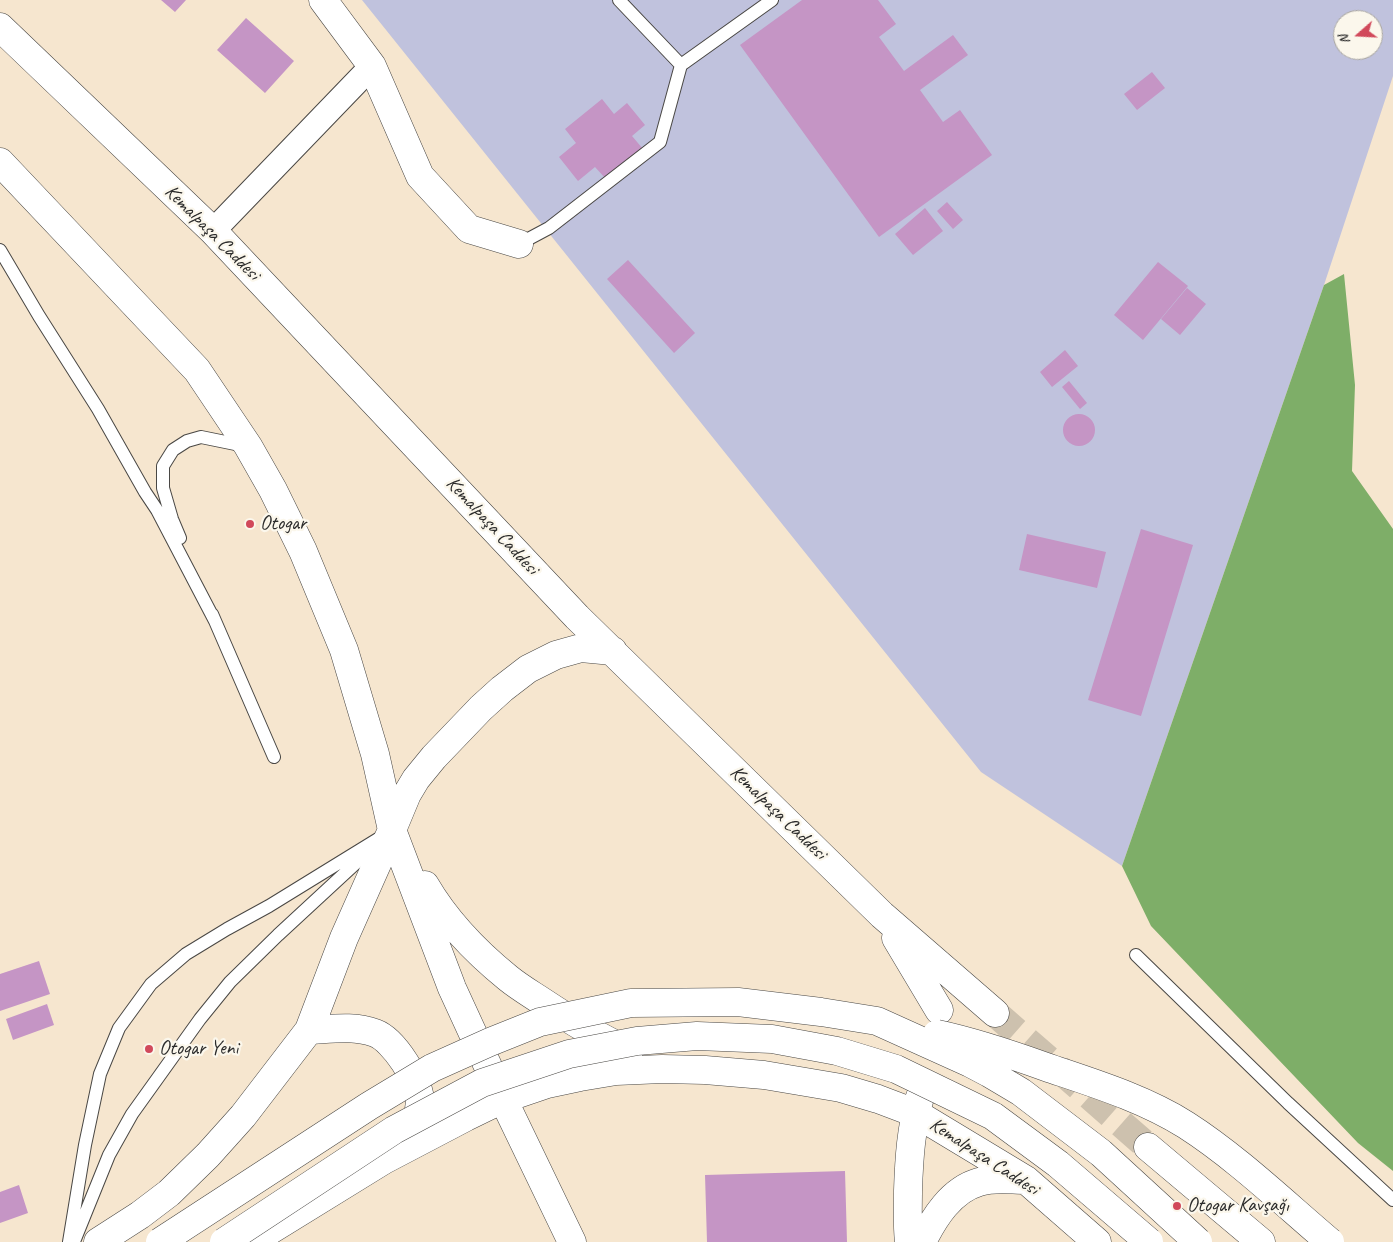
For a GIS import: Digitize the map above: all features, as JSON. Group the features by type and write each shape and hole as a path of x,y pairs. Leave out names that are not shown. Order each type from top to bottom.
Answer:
{"main road":[{"path":"323,0 372,66 420,176 469,229 519,244"},
{"name":"Kemalpaşa Caddesi","path":"0,27 213,231 577,617 882,915 995,1014"},
{"path":"0,162 197,370 248,446 273,490 303,551 344,650 375,754 392,830 452,988 572,1242"},
{"path":"98,1242 140,1215 169,1193 208,1156 243,1116 309,1030 344,938 407,794 416,779 434,757 481,708 528,669 556,655 581,648 613,651"},
{"path":"392,830 431,896 443,912 483,957 510,979 562,1014 609,1042 631,1052 660,1061 684,1068 705,1070"},
{"path":"882,915 939,1010"},
{"path":"160,1242 369,1106 432,1068 490,1042 540,1022 631,1003 738,1002 821,1012 950,1037 1021,1058 1106,1088 1185,1124 1216,1146 1330,1242"},
{"path":"876,1022 970,1062 1021,1092 1101,1153 1198,1242"},
{"path":"309,1030 352,1027 376,1033 392,1045 413,1076 420,1100 416,1124 406,1140 384,1160"},
{"path":"224,1242 394,1130 482,1083 569,1054 637,1040 697,1036 772,1039 837,1051 896,1069 993,1116 1058,1164 1149,1242"},
{"path":"251,1242 384,1160 466,1117 517,1093 560,1080 599,1074 648,1070 705,1070"},
{"name":"Kemalpaşa Caddesi","path":"705,1070 764,1074 841,1088 878,1098 918,1104 1026,1180 1097,1242"},
{"path":"909,1242 911,1139 918,1104"},
{"path":"1148,1147 1260,1242"},
{"path":"922,1242 942,1208 956,1194 969,1186 990,1180 1026,1180"}],"street":[{"path":"213,231 372,66"}],"lane":[{"path":"620,0 681,65"},
{"path":"519,244 549,228 660,142 681,65 772,0"},
{"path":"0,250 98,409 144,492 157,510 215,621"},
{"path":"248,446 201,437 187,441 173,450 163,466 163,488 172,519 274,757"},
{"path":"69,1242 85,1145 100,1074 119,1028 151,984 186,954 227,928 269,906 392,830"},
{"path":"73,1242 109,1155 132,1114 200,1019 230,982 253,959 392,830"},
{"path":"1136,955 1288,1104 1393,1200"}],"shaded area":[{"path":"362,0 1393,0 1393,76 1324,285 1122,866 981,772"}],"green space":[{"path":"1344,274 1355,385 1352,471 1393,529 1393,1171 1358,1143 1151,926 1122,866 1324,285"}],"building":[{"path":"161,0 186,0 175,12"},
{"path":"802,0 878,0 896,24 879,37 904,71 953,35 968,55 920,90 943,122 960,110 992,155 879,237 740,45"},
{"path":"246,18 294,61 265,93 217,50"},
{"path":"1152,72 1165,88 1137,110 1124,94"},
{"path":"602,99 614,114 627,103 645,125 632,136 643,149 606,179 595,167 578,181 559,157 576,143 565,129"},
{"path":"947,202 963,220 953,229 937,211"},
{"path":"925,208 943,231 913,255 895,234"},
{"path":"628,260 695,333 674,353 607,279"},
{"path":"1158,262 1188,286 1143,340 1114,315"},
{"path":"1187,288 1206,304 1180,335 1161,319"},
{"path":"1065,350 1078,366 1052,387 1040,372"},
{"path":"1069,381 1087,403 1080,409 1062,387"},
{"path":"1079,414 1090,419 1095,430 1090,441 1079,446 1068,441 1063,430 1068,419"},
{"path":"1141,529 1193,545 1141,716 1088,700"},
{"path":"1027,534 1106,552 1097,588 1019,570"},
{"path":"39,961 50,994 0,1011 0,974"},
{"path":"47,1004 54,1025 13,1040 6,1019"},
{"path":"845,1171 847,1242 707,1242 705,1175"},
{"path":"19,1185 28,1213 0,1223 0,1192"}],"tunnel":[{"path":"995,1013 1148,1147"},
{"path":"920,1096 935,1084 946,1069 950,1051 948,1032"}],"place":[{"name":"Otogar","path":"250,524"},
{"name":"Otogar Yeni","path":"149,1049"},
{"name":"Otogar Kavşağı","path":"1177,1206"}]}
